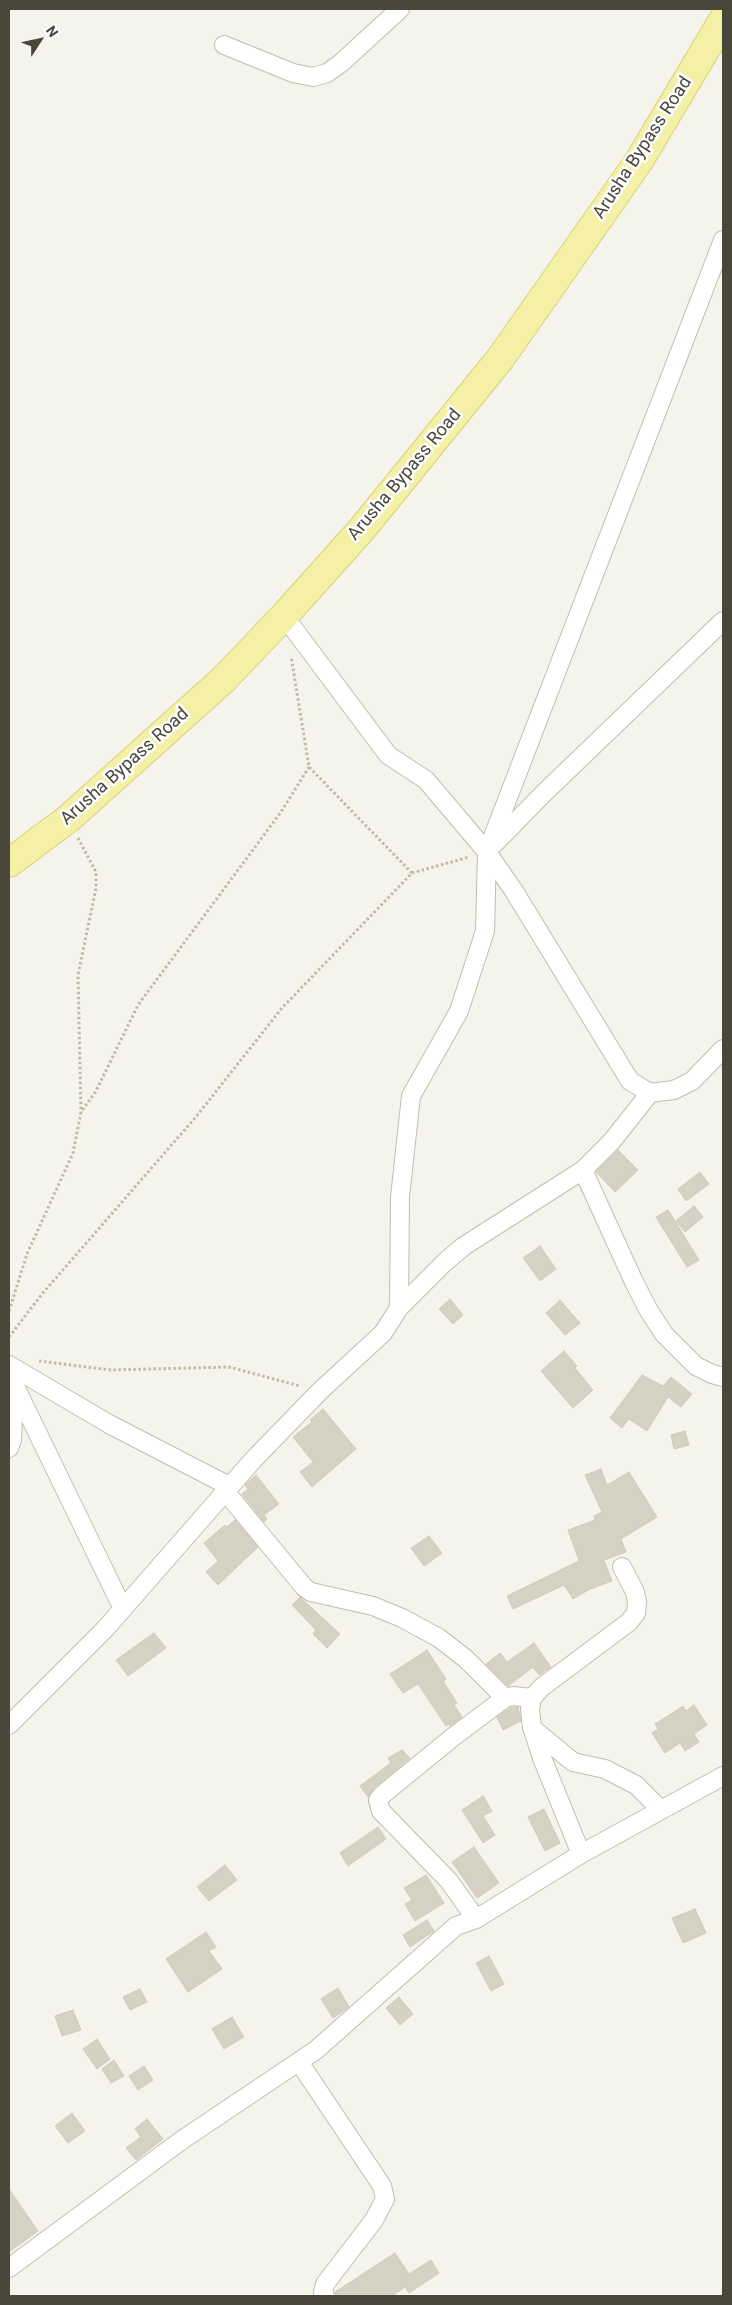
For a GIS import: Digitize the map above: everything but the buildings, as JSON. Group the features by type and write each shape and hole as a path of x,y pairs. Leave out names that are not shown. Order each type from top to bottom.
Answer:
{"main road":[{"name":"Arusha Bypass Road","path":"9,863 68,819 224,679 284,616 362,529 500,359 640,161 723,20"}],"street":[{"path":"224,45 293,73 313,78 327,73 341,63 400,9"},
{"path":"400,1308 400,1197 411,1096 459,1011 485,930 487,852 723,240"},
{"path":"284,616 388,755 426,780 487,852 514,891 630,1081 650,1093 674,1090 692,1081 723,1048"},
{"path":"487,852 557,780 723,621"},
{"path":"9,1725 123,1609 227,1489 320,1391 383,1333 400,1308 445,1262 464,1246 583,1170 612,1141 650,1093"},
{"path":"583,1170 634,1282 664,1334 696,1366 723,1377"},
{"path":"9,1365 109,1424 227,1489 304,1588 311,1592 373,1606 439,1638 466,1659 505,1698"},
{"path":"9,1374 123,1609"},
{"path":"9,1380 14,1396 12,1440 9,1448"},
{"path":"581,1854 532,1727 530,1710 532,1698 542,1687 570,1664 630,1622 636,1613 638,1602 635,1592 622,1567"},
{"path":"476,1919 449,1881 381,1811 378,1800 382,1794 505,1698 513,1696 532,1698"},
{"path":"532,1727 573,1762 605,1769 636,1785 661,1810"},
{"path":"9,2268 182,2140 316,2050 456,1926 476,1919 581,1854 723,1776"},
{"path":"298,2062 382,2186 384,2199 374,2220 325,2284 323,2294 325,2296"}],"path":[{"path":"290,654 309,767 412,873"},
{"path":"81,1112 96,1091 138,1005 281,812 309,767"},
{"path":"9,1311 27,1254 70,1161 81,1112 78,975 96,888 96,872 68,819"},
{"path":"9,1337 42,1294 195,1118 282,1008 412,873 487,852"},
{"path":"37,1360 111,1370 229,1367 320,1391"}]}
